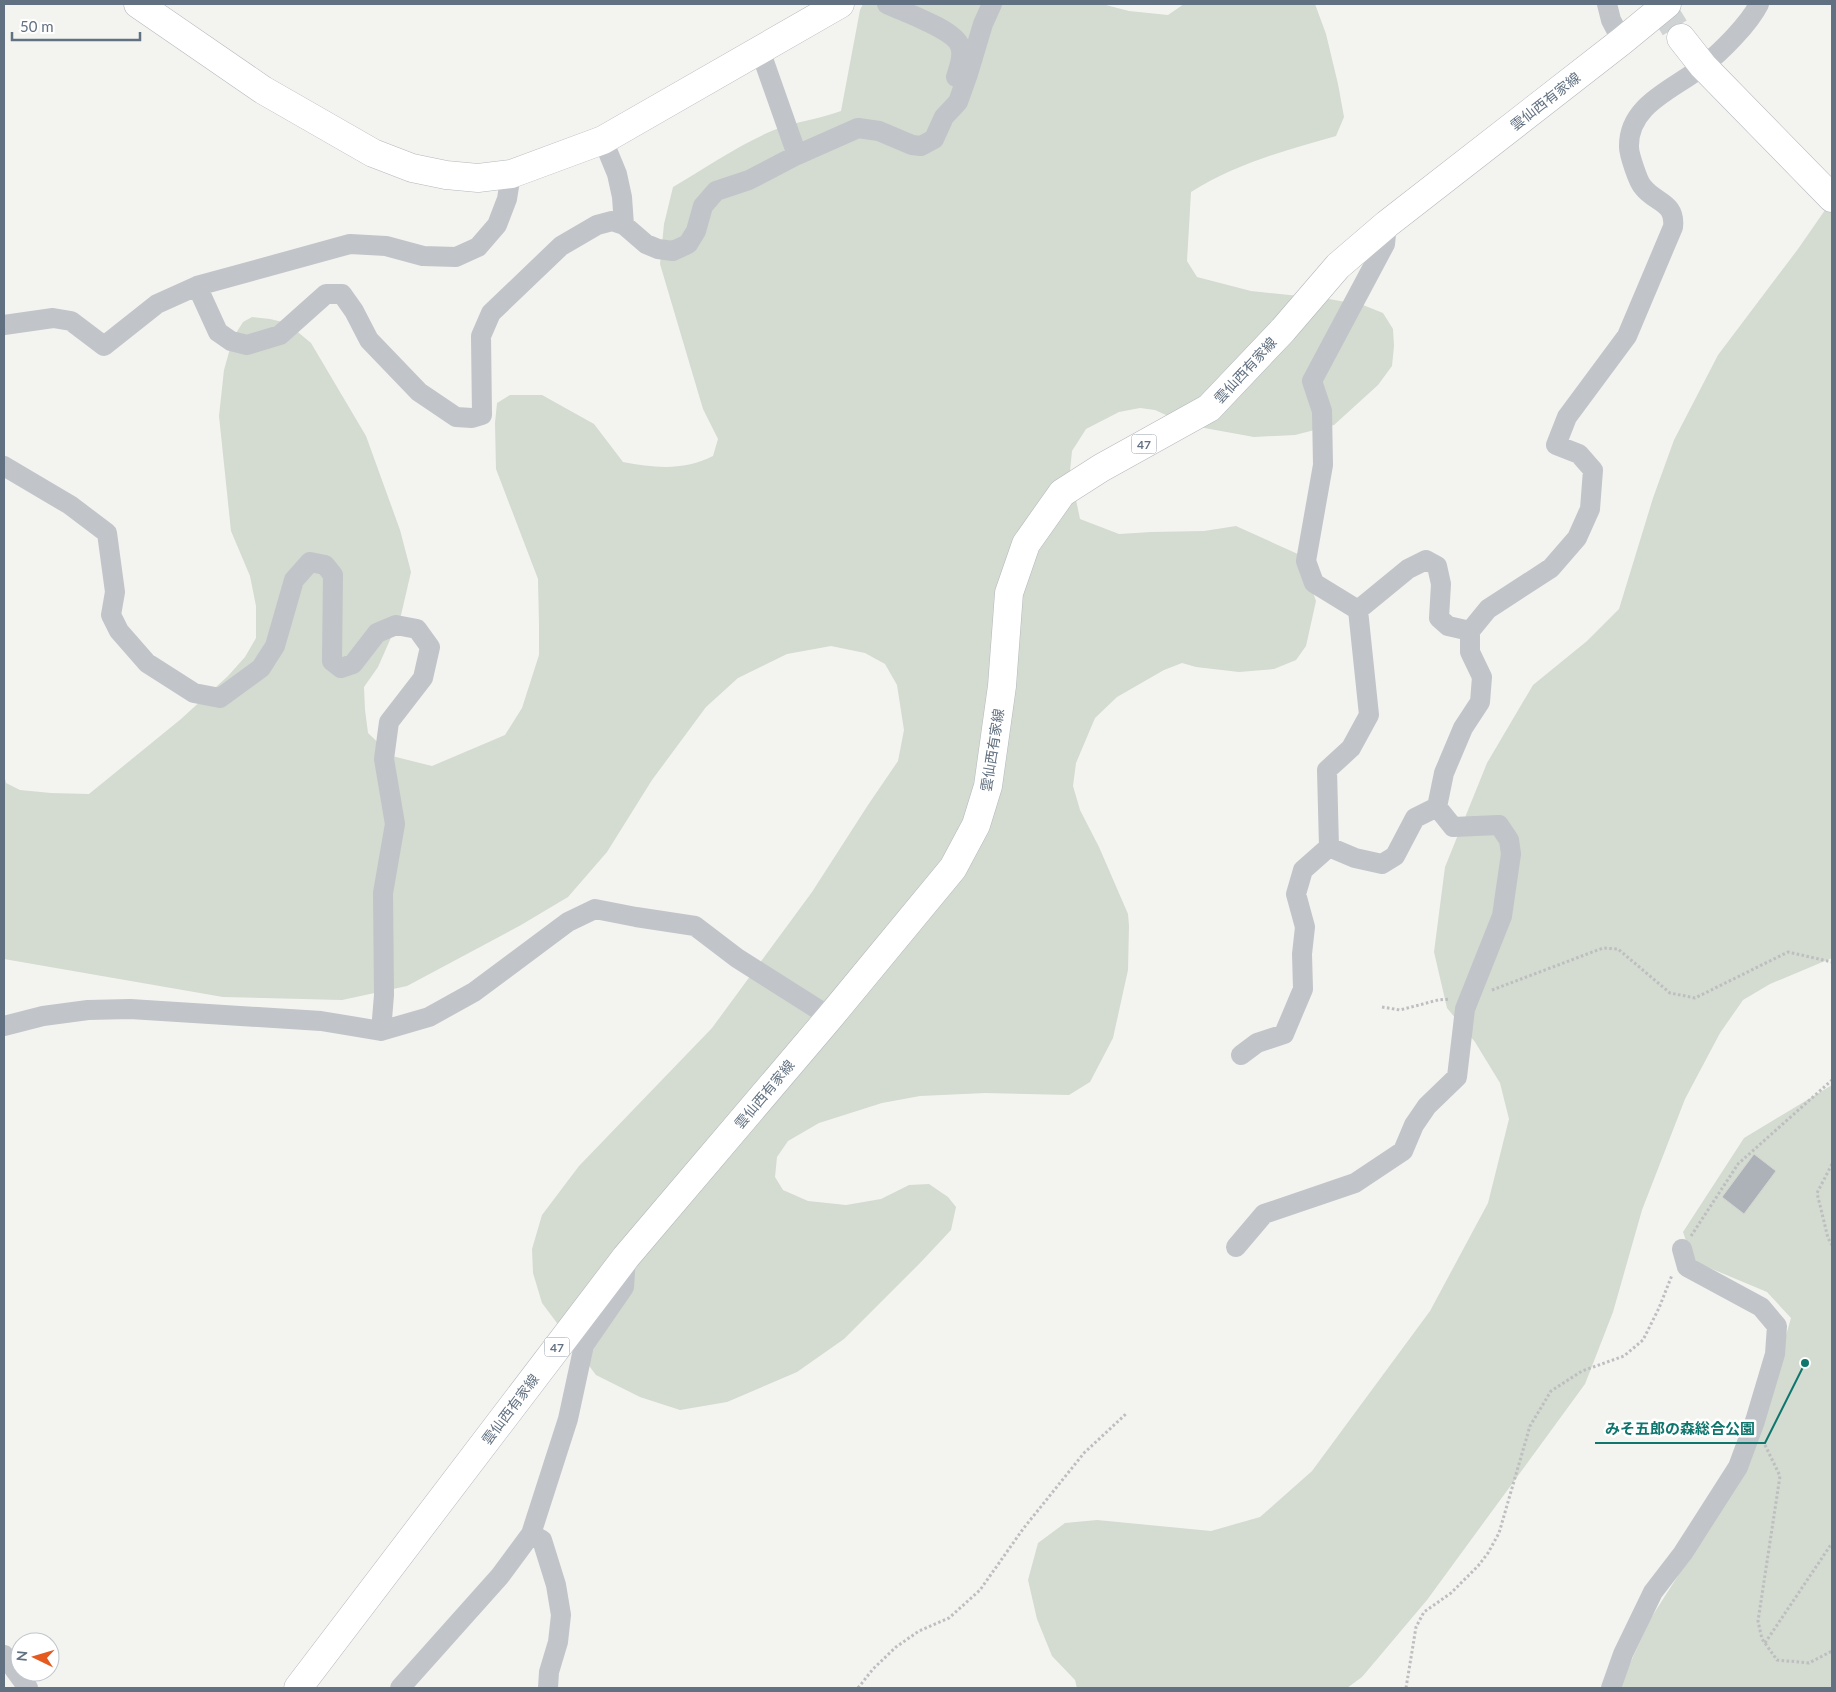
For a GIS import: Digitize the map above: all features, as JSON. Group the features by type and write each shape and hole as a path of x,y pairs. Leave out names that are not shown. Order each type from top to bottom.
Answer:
{"main road":[{"path":"138,4 263,90 373,153 412,168 446,175 478,178 511,174 556,159 603,140 840,4"},
{"name":"雲仙西有家線","path":"298,1688 626,1257 830,1017 953,868 976,825 990,777 1002,686 1008,593 1026,544 1062,493 1101,468 1209,408 1282,330 1338,266 1387,224 1667,4"},
{"path":"1681,38 1707,70 1832,198"}],"street":[{"path":"197,286 218,332 231,341 247,345 280,335 326,294 342,294 354,311 369,340 420,392 456,417 472,418 482,415 481,336 491,313 561,246 597,225 612,222 624,225 646,244 658,250 673,251 688,244 696,232 703,206 716,190 749,180 797,155 858,128 879,131 912,145 921,146 934,138 944,117 961,63 960,45 955,38 945,31 887,4"},
{"path":"944,117 958,102 992,4"},
{"path":"1607,4 1611,20 1622,41"},
{"path":"1437,807 1444,774 1463,728 1480,702 1482,677 1470,652 1470,631 1488,609 1551,568 1577,538 1590,510 1593,470 1579,454 1556,445 1567,417 1627,336 1673,226 1674,218 1670,209 1642,187 1628,149 1630,132 1638,115 1650,103 1707,70 1745,26 1759,4"},
{"path":"760,50 797,155"},
{"path":"603,140 617,174 622,197 624,225"},
{"path":"4,325 53,318 71,321 104,346 158,304 197,286 350,244 386,246 423,256 456,257 478,247 497,225 507,199 511,174"},
{"path":"1358,610 1314,583 1306,561 1323,464 1322,411 1312,380 1385,244 1387,224"},
{"path":"4,466 70,505 106,533 115,592 111,615 120,631 147,663 194,693 220,698 262,668 275,646 294,580 310,562 326,565 333,575 332,661 341,668 353,664 377,633 396,625 417,629 430,647 423,678 389,722 384,759 395,824 383,893 384,995 381,1031"},
{"path":"1358,610 1408,569 1426,560 1437,566 1441,584 1439,618 1448,626 1470,631"},
{"path":"1241,1055 1257,1043 1284,1034 1303,989 1302,954 1305,927 1296,894 1303,870 1329,847 1327,770 1351,748 1369,715 1358,610"},
{"path":"1329,847 1354,858 1382,864 1395,856 1415,818 1437,807"},
{"path":"1236,1247 1264,1214 1355,1183 1403,1150 1414,1125 1427,1106 1457,1077 1465,1009 1502,916 1511,854 1509,840 1499,825 1454,827 1437,807"},
{"path":"4,1026 43,1016 88,1010 130,1009 321,1021 381,1031 430,1017 474,992 568,922 595,909 695,926 737,958 830,1017"},
{"path":"1610,1688 1623,1654 1653,1592 1683,1553 1738,1467 1775,1354 1776,1326 1761,1307 1687,1267 1682,1249"},
{"path":"400,1688 500,1576 531,1534 568,1419 584,1345 624,1287 626,1257"},
{"path":"531,1534 542,1540 556,1585 562,1615 558,1642 548,1672 548,1688"},
{"path":"4,1655 28,1688"}],"path":[{"path":"1382,1007 1400,1010 1438,1000 1469,999 1603,948 1618,949 1670,994 1695,998 1788,952 1832,962"},
{"path":"1406,1688 1416,1627 1424,1612 1451,1593 1488,1553 1499,1533 1530,1426 1551,1391 1582,1372 1624,1356 1642,1340 1659,1308 1682,1249 1738,1164 1832,1080"},
{"path":"1832,1164 1817,1193 1828,1238 1832,1246"},
{"path":"858,1688 873,1669 896,1647 918,1631 949,1618 980,1590 1023,1529 1084,1453 1127,1412"},
{"path":"1754,1421 1780,1476 1758,1621 1762,1639 1777,1660 1809,1663 1832,1651"},
{"path":"1765,1643 1832,1543"}],"shaded area":[{"path":"863,4 1102,4 1129,11 1168,15 1184,4 1315,4 1326,34 1344,117 1336,136 1280,152 1243,166 1225,173 1191,192 1187,261 1197,277 1251,291 1329,299 1363,305 1383,313 1393,329 1392,366 1378,385 1334,425 1295,435 1254,437 1188,425 1155,410 1140,408 1119,412 1086,429 1072,451 1070,471 1080,519 1119,534 1204,531 1236,526 1300,555 1316,601 1306,646 1296,660 1274,669 1239,672 1196,667 1182,663 1164,670 1117,697 1095,718 1076,763 1073,786 1080,810 1099,847 1128,914 1129,926 1128,970 1113,1038 1090,1082 1069,1095 985,1093 920,1096 882,1103 819,1123 788,1141 777,1157 775,1177 783,1190 808,1201 846,1205 881,1199 909,1185 929,1184 948,1197 956,1207 951,1230 844,1339 797,1372 727,1402 680,1410 640,1397 596,1375 542,1303 533,1273 532,1249 542,1215 579,1166 712,1028 812,892 898,761 904,730 897,685 885,664 865,653 831,646 787,654 738,678 706,707 652,780 607,852 568,897 521,925 407,986 342,1000 223,997 4,959 4,774 6,783 20,790 89,794 181,719 228,676 245,657 256,638 256,606 250,576 231,531 219,416 224,370 233,338 243,322 252,317 287,323 311,343 366,436 400,530 411,572 401,615 378,667 364,687 368,733 392,756 432,766 505,735 522,708 539,655 538,579 496,469 495,423 497,403 510,395 542,395 594,424 623,462 669,467 691,464 713,456 718,439 703,409 660,264 664,224 673,187 736,149 774,130 841,111 860,10"},
{"path":"1832,200 1832,958 1770,984 1743,1000 1720,1033 1685,1099 1642,1210 1613,1312 1585,1384 1427,1600 1362,1677 1347,1688 1077,1688 1075,1680 1052,1656 1037,1619 1028,1580 1038,1543 1065,1523 1097,1520 1211,1531 1260,1517 1312,1471 1430,1311 1488,1203 1509,1119 1500,1083 1475,1042 1447,1008 1434,952 1445,867 1487,763 1533,685 1587,641 1619,609 1653,498 1674,440 1718,355 1798,249"},
{"path":"1832,1085 1832,1688 1620,1688 1651,1618 1695,1549 1765,1408 1791,1318 1767,1292 1693,1261 1683,1232 1744,1138"}],"building":[{"path":"1754,1154 1776,1171 1744,1214 1722,1197"}],"tunnel":[{"path":"1660,4 1681,38"}],"place":[{"name":"みそ五郎の森総合公園","path":"1805,1363"}]}
